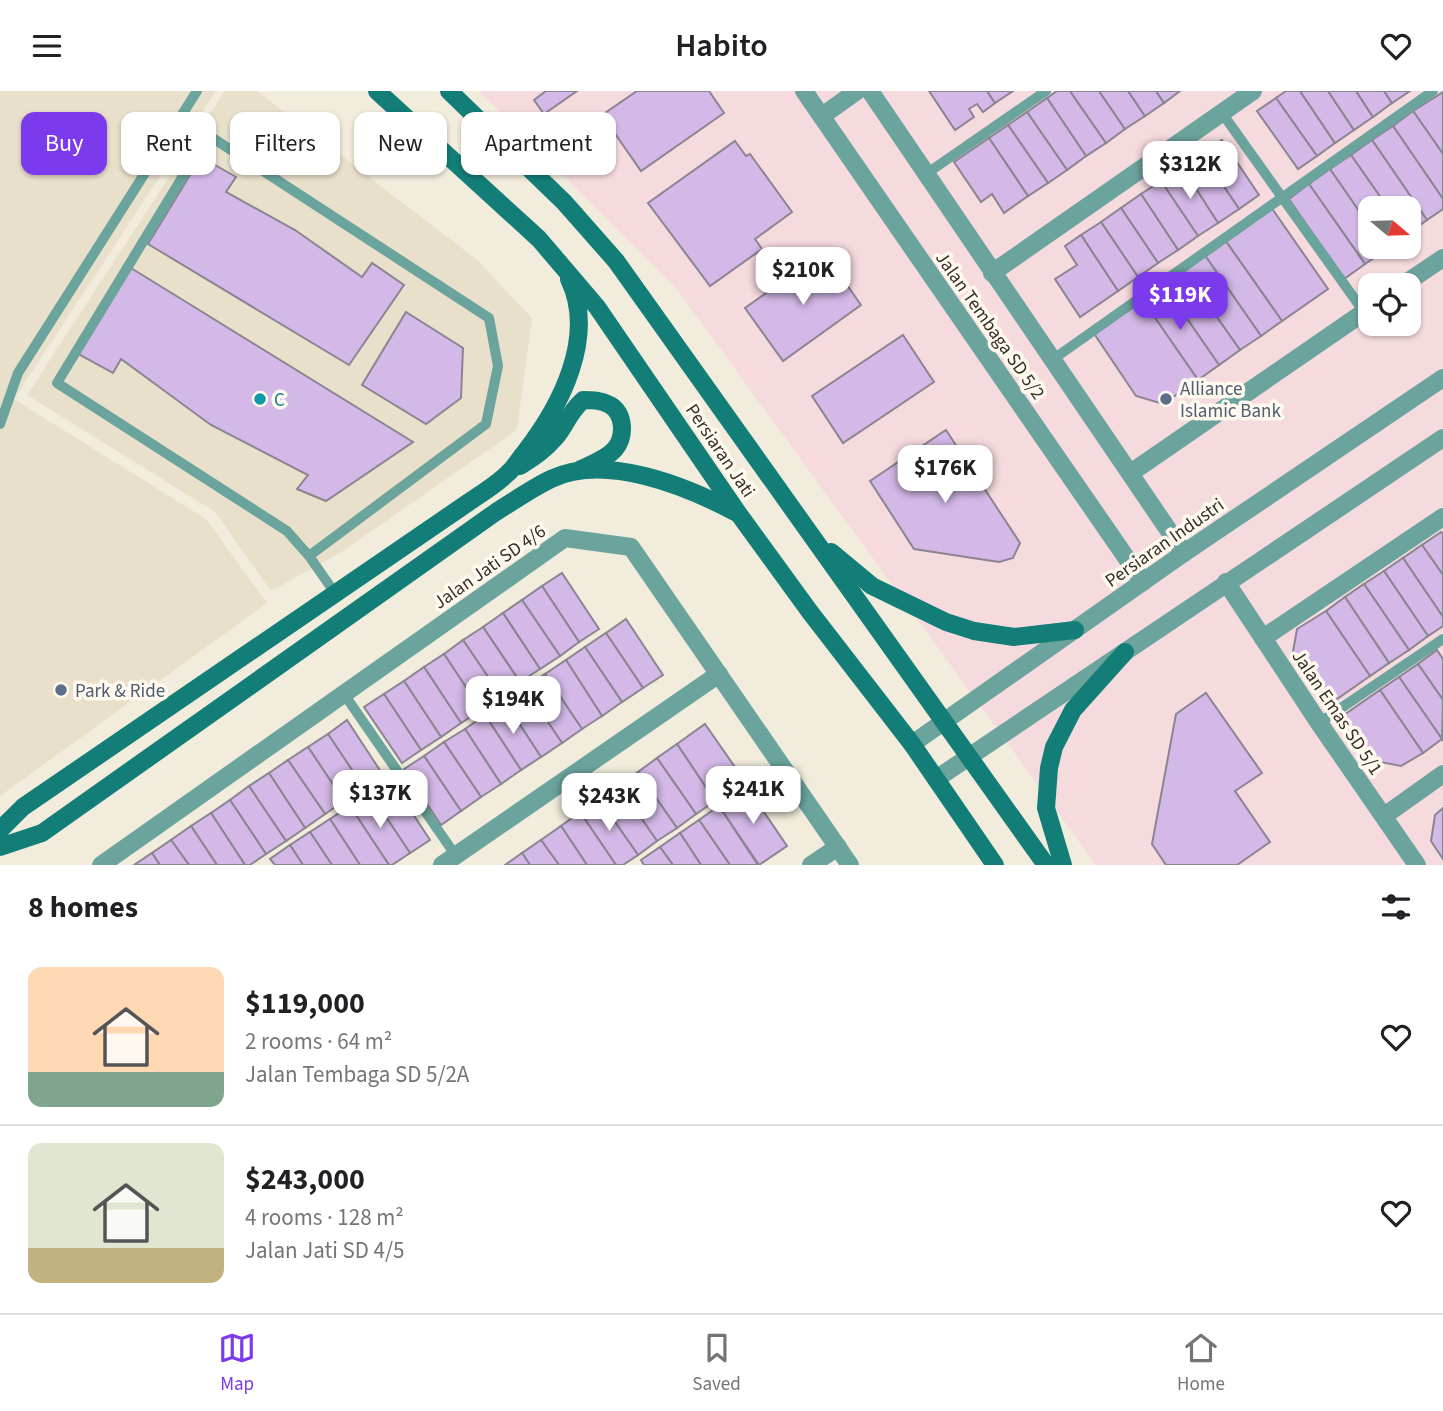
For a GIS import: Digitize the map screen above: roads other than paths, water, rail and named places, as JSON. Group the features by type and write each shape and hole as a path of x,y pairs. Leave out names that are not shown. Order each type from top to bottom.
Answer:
{"main road":[{"name":"Persiaran Jati","path":"377,91 539,239 597,307 738,513 912,744 995,865"},
{"name":"Persiaran Jati","path":"449,91 564,202 616,261 1046,865"},
{"path":"509,473 543,429 571,374 577,341 578,309 573,287 561,262"},
{"path":"0,830 23,807 542,452 558,434 570,412 583,400 597,400 612,406 622,420 622,434 616,448 607,456 577,471 552,478 496,512 42,832 0,847"},
{"path":"577,471 657,478 700,493 738,513"},
{"path":"812,536 873,586 946,622 974,631 1014,638 1075,630"},
{"path":"1063,865 1046,808 1048,768 1054,747 1073,710 1125,652"}],"street":[{"name":"Jalan Tembaga SD 5/2","path":"804,91 1143,582"},
{"path":"822,116 857,91"},
{"name":"Jalan Tembaga SD 5/2","path":"870,91 992,273 1132,472 1184,553"},
{"path":"992,273 1253,91"},
{"path":"1421,273 1443,258"},
{"path":"1132,472 1358,316"},
{"name":"Persiaran Industri","path":"912,744 1184,553 1443,378"},
{"path":"936,779 1443,438"},
{"path":"1264,638 1443,517"},
{"name":"Jalan Jati SD 4/6","path":"101,865 565,538 631,547 850,865"},
{"name":"Jalan Emas SD 5/1","path":"1226,582 1417,865"},
{"path":"449,860 719,674"},
{"path":"1384,816 1443,774"},
{"path":"811,865 838,847"}],"lane":[{"path":"0,424 18,373 197,91"},
{"path":"926,174 1046,91"},
{"path":"1052,360 1433,91"},
{"path":"1222,113 1358,298"},
{"path":"309,557 486,424 498,366 489,318 208,135 57,383 287,531 335,593"},
{"path":"1319,723 1443,639"},
{"path":"344,694 449,860"}],"place":[{"name":"C","path":"260,399"},
{"name":"Alliance Islamic Bank","path":"1166,399"},
{"name":"Park & Ride","path":"61,690"}]}
